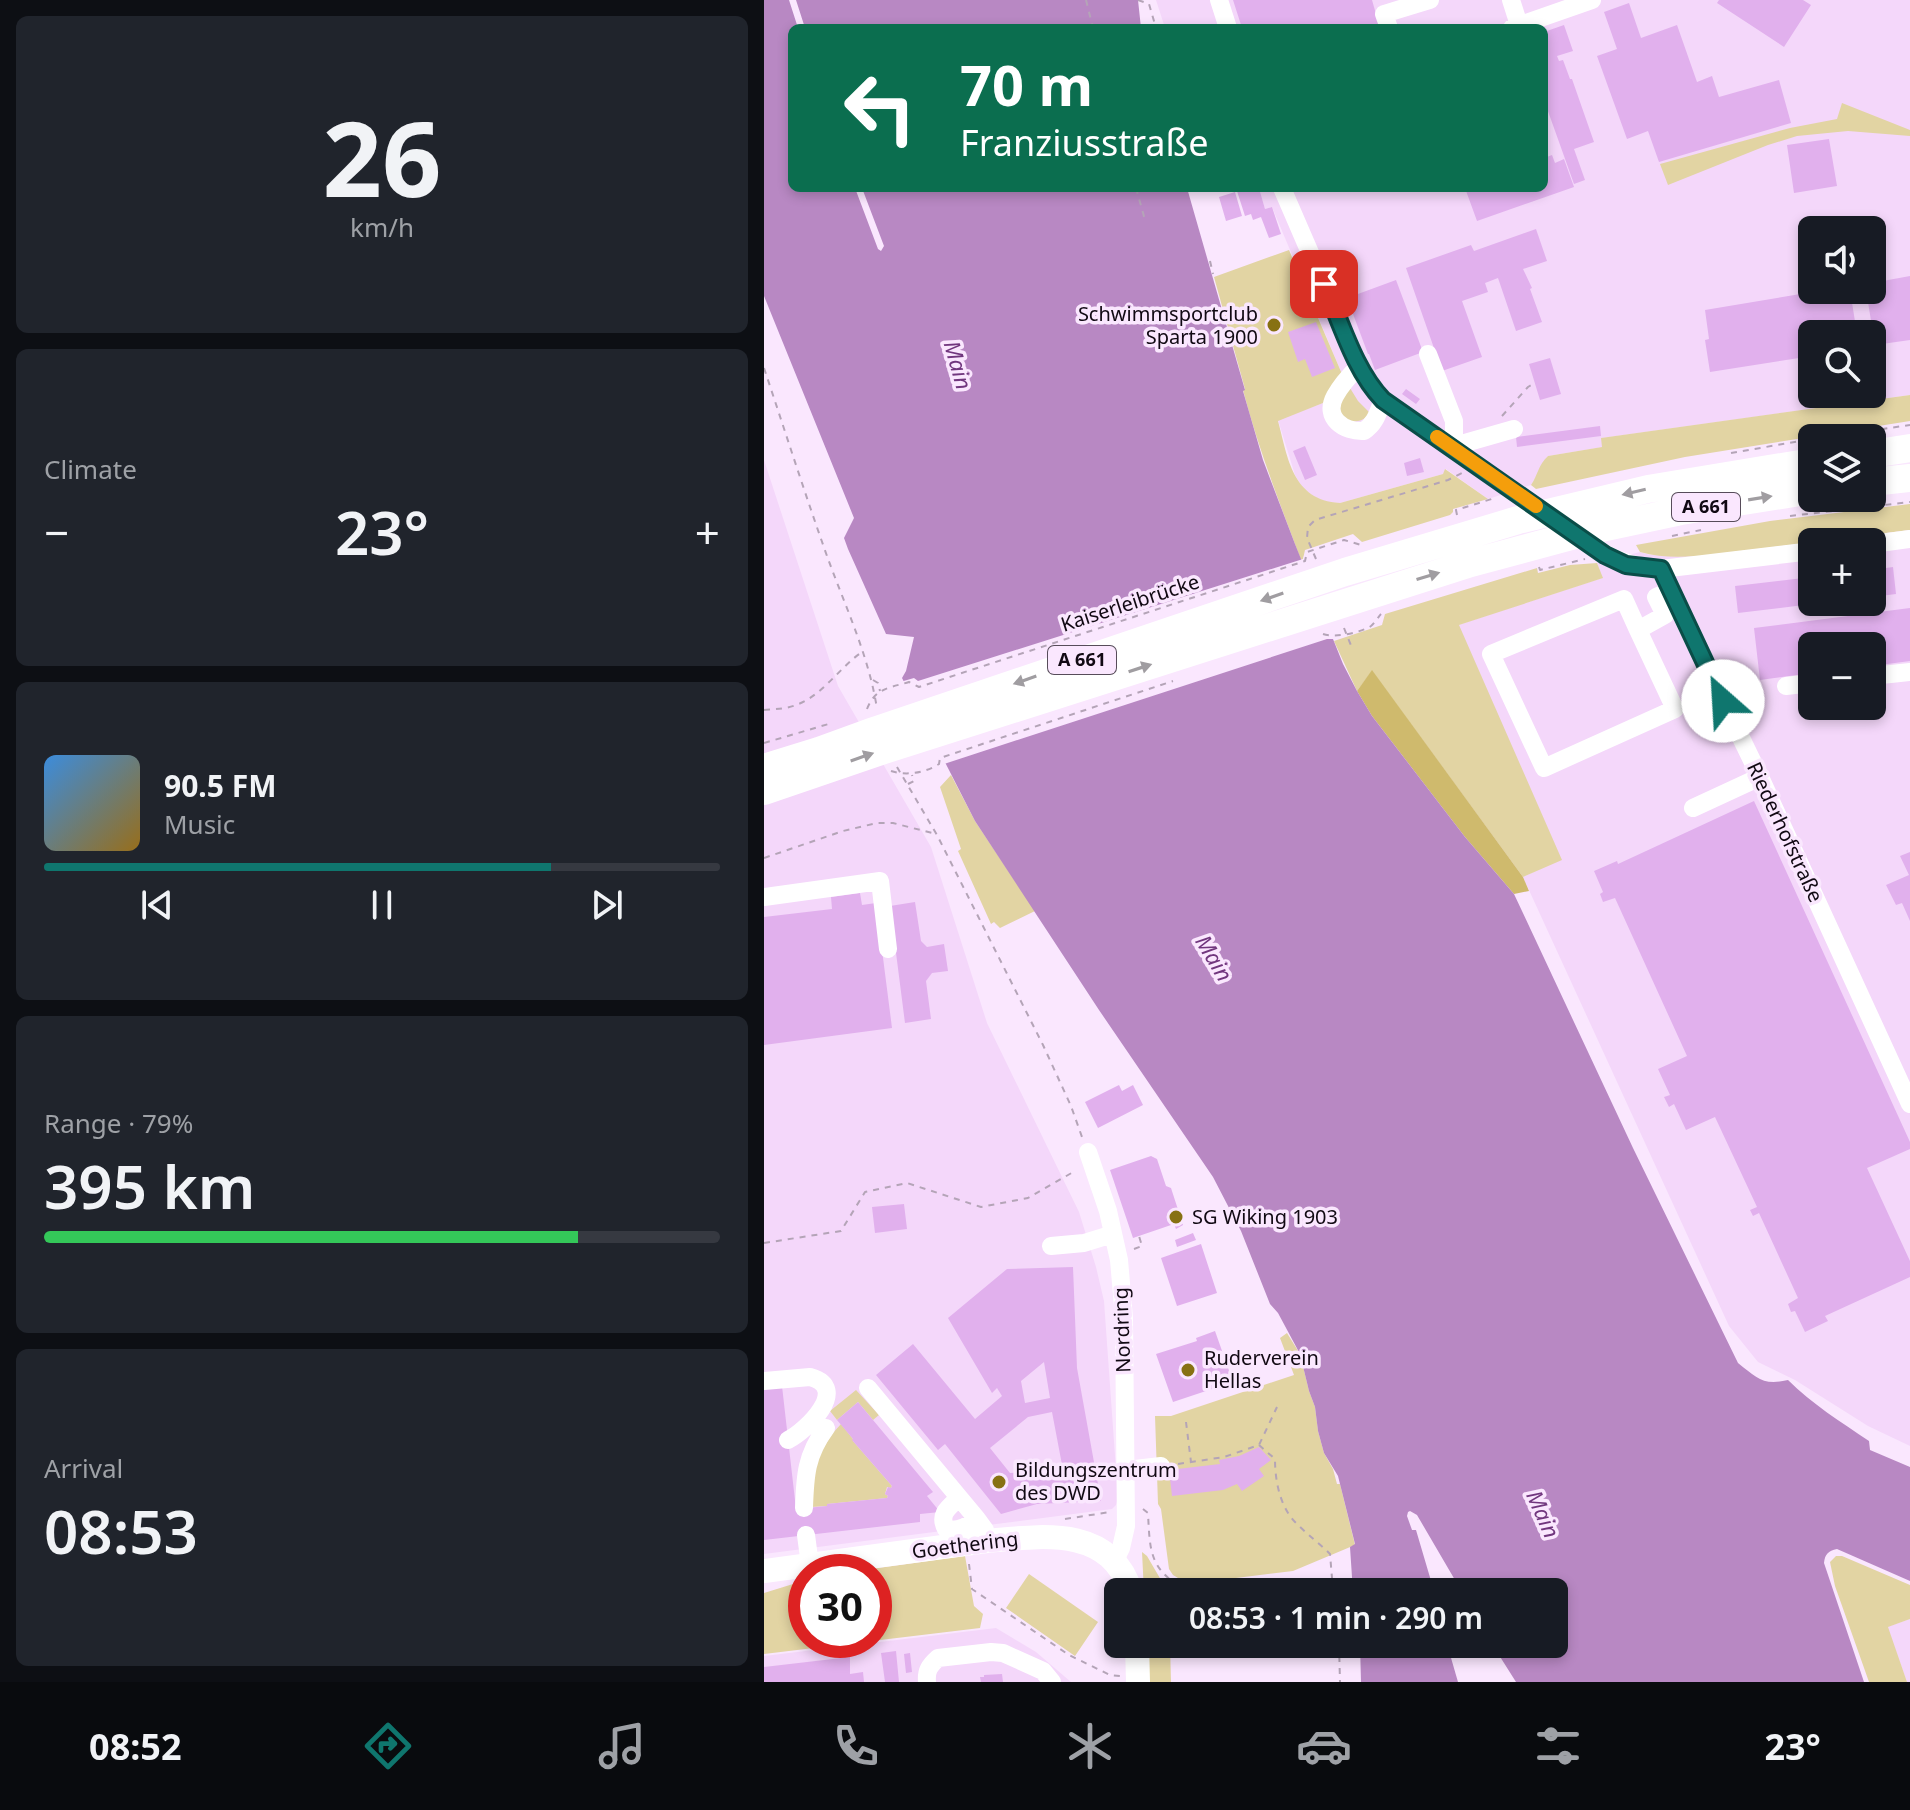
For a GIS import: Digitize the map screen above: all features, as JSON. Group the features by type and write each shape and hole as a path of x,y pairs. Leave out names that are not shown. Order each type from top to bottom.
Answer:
{"highway":[{"path":"1886,452 1910,448"},
{"name":"A 661","path":"764,785 819,751 1332,569 1663,486 1798,464"},
{"path":"1886,481 1910,478"},
{"name":"A 661","path":"764,785 1348,610 1471,563 1543,553 1601,528 1798,492"},
{"name":"A 661","path":"764,757 819,751"}],"main road":[{"name":"Goethering","path":"871,1554 976,1535 1062,1538 1079,1541 1109,1556"},
{"path":"1109,1556 1125,1578"},
{"name":"Goethering","path":"764,1571 788,1568"},
{"path":"1129,1679 1134,1658"}],"street":[{"path":"1219,0 1227,24"},
{"path":"1388,24 1384,14 1430,0"},
{"path":"1511,0 1515,24"},
{"path":"1524,24 1592,0"},
{"path":"1284,192 1359,366 1383,400 1605,555 1626,565 1661,569 1798,553"},
{"path":"1428,354 1454,421 1454,449"},
{"path":"1359,366 1335,396 1331,411 1334,419 1345,429 1364,431 1371,427 1383,400"},
{"path":"1454,449 1507,431"},
{"path":"1886,542 1910,539"},
{"name":"Riederhofstraße","path":"1661,569 1910,1104"},
{"path":"1638,630 1665,615 1656,597 1670,591"},
{"path":"1624,599 1638,630 1675,709 1544,768 1491,654 1624,599"},
{"path":"1886,675 1910,672"},
{"path":"1786,686 1798,685"},
{"path":"1693,808 1760,777"},
{"path":"764,897 880,881 888,949"},
{"name":"Nordring","path":"1088,1152 1108,1211 1119,1260 1124,1318 1126,1510 1121,1548 1109,1556"},
{"path":"1051,1246 1084,1243 1113,1234"},
{"path":"764,1381 810,1377 817,1379 825,1388 827,1394 821,1411 788,1440"},
{"path":"868,1388 959,1498 976,1535"},
{"path":"804,1508 809,1458 826,1428"},
{"path":"1126,1470 1161,1466"},
{"path":"959,1498 944,1513 946,1529 962,1528 976,1535"},
{"path":"806,1535 809,1554"},
{"path":"927,1682 926,1672 938,1658 998,1652 1043,1671 1052,1682"}],"path":[{"path":"1086,0 1092,24"},
{"path":"1138,0 1149,4 1155,24"},
{"path":"1137,192 1145,220"},
{"path":"1210,261 1213,274"},
{"path":"764,368 871,679 877,710"},
{"path":"1507,431 1501,416 1535,383"},
{"path":"1886,429 1910,425"},
{"path":"1332,569 1307,538 1308,527 1315,520 1448,480 1477,465"},
{"path":"1457,516 1456,510 1491,501"},
{"path":"1786,517 1910,502"},
{"path":"1663,537 1706,529"},
{"name":"Kaiserleibrücke","path":"880,692 909,682 919,687 1305,561 1307,552 1336,542 1347,540 1361,545"},
{"path":"1543,553 1540,570 1569,562"},
{"path":"1348,610 1352,648"},
{"path":"1320,633 1334,638 1363,629"},
{"path":"764,710 796,705 809,699 862,652"},
{"path":"907,785 914,781 912,774 937,767 940,758 1183,678"},
{"path":"866,711 873,696 880,692 878,683 871,679"},
{"path":"764,743 841,720"},
{"path":"893,759 937,835 1043,1045 1088,1152"},
{"path":"764,858 843,831 877,823 893,823 937,835"},
{"path":"764,1243 841,1231 865,1192 907,1183 981,1207 1028,1198 1063,1179"},
{"path":"1161,1466 1224,1457 1259,1445 1277,1407"},
{"path":"1186,1422 1191,1463"},
{"path":"1259,1445 1275,1459 1280,1496 1294,1522 1330,1554 1332,1578"},
{"path":"1126,1510 1138,1506 1148,1513 1150,1550 1166,1578"},
{"path":"976,1535 972,1589 1078,1660 1110,1675 1129,1679"},
{"path":"1339,1658 1340,1682"}],"shaded area":[{"path":"1156,0 1910,0 1910,395 1886,398 1886,320 1798,320 1798,408 1817,408 1602,438 1603,447 1548,456 1531,485 1488,499 1446,469 1443,474 1340,503 1326,502 1302,487 1295,475 1278,420 1323,403 1342,374 1272,207 1265,209 1260,192 1548,192 1548,24 1164,24"},
{"path":"1842,103 1910,130 1910,136 1848,131 1797,136 1668,185 1660,164 1790,128 1837,119"},
{"path":"1289,250 1342,374 1323,403 1278,421 1289,462 1302,485 1311,494 1340,503 1443,474 1445,469 1488,499 1453,509 1450,515 1362,542 1353,534 1305,550 1301,560 1255,433 1214,277"},
{"path":"1350,388 1370,413 1360,421 1346,421 1339,410 1341,399"},
{"path":"1910,395 1910,421 1886,425 1798,424 1798,439 1685,457 1536,489 1531,485 1548,456 1602,447 1601,438 1817,408 1886,408 1886,398"},
{"path":"764,460 838,686 931,847 987,1023 1079,1212 1104,1301 1118,1498 1112,1509 764,1554"},
{"path":"1910,504 1910,530 1886,533 1886,528 1798,528 1798,544 1701,556 1655,555 1640,552 1636,545 1770,521 1844,512 1886,512 1886,507"},
{"path":"1910,530 1910,1446 1868,1426 1795,1380 1758,1362 1729,1326 1523,877 1561,859 1458,625 1602,578 1597,563 1640,552 1650,555 1798,543 1798,616 1886,616 1886,533"},
{"path":"1597,563 1603,578 1459,625 1562,860 1523,877 1372,671 1357,691 1334,641 1382,625 1385,614 1537,568 1538,573 1570,565"},
{"path":"1372,670 1523,877 1529,891 1514,894 1465,837 1372,716 1357,691"},
{"path":"951,775 975,821 1035,911 1000,928 994,922 991,924 958,851 961,849 940,787"},
{"path":"1287,1333 1300,1354 1324,1453 1337,1484 1340,1484 1355,1545 1293,1571 1236,1578 1178,1578 1169,1569 1158,1504 1155,1416 1171,1416 1294,1375 1280,1338"},
{"path":"856,1390 879,1415 873,1420 858,1402 837,1420 830,1411"},
{"path":"841,1424 892,1486 887,1487 887,1498 811,1507 814,1463"},
{"path":"1142,1552 1160,1578 1143,1578"},
{"path":"965,1556 974,1606 983,1614 980,1628 892,1639 892,1566"},
{"path":"1836,1556 1910,1585 1910,1619 1888,1627 1907,1682 1869,1682 1835,1586 1830,1562"},
{"path":"1029,1574 1098,1622 1075,1656 1006,1608"},
{"path":"788,1586 788,1651 764,1654 764,1593"},
{"path":"1910,1619 1910,1682 1907,1682 1887,1627"},
{"path":"996,1628 1036,1652 1071,1682 764,1682 764,1656 788,1653 788,1658 892,1658 892,1641"},
{"path":"1147,1658 1170,1658 1171,1682 1148,1682"}],"water":[{"name":"Main","path":"764,0 789,0 797,24 788,24 788,192 857,192 881,251 884,246 864,192 1188,192 1263,460 1343,664 1357,691 1372,716 1465,837 1514,894 1738,1363 1761,1379 1772,1382 1788,1380 1817,1405 1869,1441 1870,1450 1910,1467 1910,1581 1837,1549 1828,1553 1824,1560 1864,1682 1516,1682 1501,1658 1568,1658 1568,1578 1454,1578 1417,1515 1410,1511 1407,1516 1412,1530 1416,1530 1430,1578 1352,1578 1350,1547 1355,1544 1338,1476 1324,1453 1300,1354 1270,1304 1241,1231 1213,1177 975,821 902,678 914,637 886,634 848,549 844,538 854,518 764,296"},
{"path":"796,0 1138,0 1141,24 804,24"},
{"path":"1360,1658 1451,1658 1458,1682 1361,1682"}],"pier":[{"path":"1304,556 1338,639 1327,639 944,764 943,767 900,682 914,678 918,681 1303,559"}],"building":[{"path":"1233,0 1372,0 1379,24 1241,24"},
{"path":"1719,0 1803,0 1811,5 1784,47 1717,3"},
{"path":"1629,3 1641,38 1677,25 1697,82 1712,76 1719,97 1779,80 1791,123 1659,162 1648,131 1627,139 1597,56 1617,49 1604,12"},
{"path":"1564,25 1573,51 1557,56 1559,61 1563,60 1572,79 1594,142 1574,149 1585,180 1574,184 1548,111 1548,31"},
{"path":"1829,139 1837,186 1794,193 1787,145"},
{"path":"1552,155 1555,163 1564,159 1574,187 1477,221 1466,192 1548,192 1548,156"},
{"path":"1235,192 1242,216 1226,221 1219,197"},
{"path":"1237,192 1260,192 1265,209 1272,207 1281,234 1269,238 1261,217 1253,220 1251,214 1245,216"},
{"path":"1536,229 1547,261 1523,269 1542,322 1516,331 1498,278 1485,283 1488,292 1462,301 1482,357 1442,371 1406,268 1471,245 1474,251"},
{"path":"1910,276 1910,340 1886,343 1886,320 1871,320 1868,304 1886,304 1886,280"},
{"path":"1396,280 1423,352 1375,370 1347,298"},
{"path":"1798,294 1798,304 1852,304 1855,320 1798,320 1798,358 1710,372 1705,340 1709,339 1705,310"},
{"path":"1316,322 1335,368 1312,377 1305,359 1298,362 1288,332"},
{"path":"1550,358 1561,394 1540,400 1529,364"},
{"path":"1406,389 1420,399 1416,404 1402,394"},
{"path":"1600,426 1601,436 1517,447 1516,437"},
{"path":"1305,446 1317,475 1305,480 1293,451"},
{"path":"1420,458 1424,472 1407,476 1404,463"},
{"path":"1893,567 1896,594 1886,595 1886,568"},
{"path":"1798,579 1798,606 1738,613 1735,586"},
{"path":"1910,608 1910,661 1886,664 1886,632 1798,632 1798,675 1760,680 1754,628 1848,616 1886,616 1886,611"},
{"path":"1754,801 1910,1142 1910,1149 1867,1168 1910,1261 1910,1277 1825,1316 1828,1321 1805,1332 1788,1304 1798,1298 1759,1213 1753,1216 1750,1210 1757,1207 1715,1117 1686,1130 1674,1104 1669,1107 1664,1097 1670,1095 1658,1069 1687,1056 1615,898 1603,902 1600,894 1603,892 1594,871 1617,861 1618,864"},
{"path":"1910,852 1910,921 1902,903 1896,905 1886,885 1909,875 1900,856"},
{"path":"860,893 862,905 876,903 892,1028 764,1045 764,917 832,909 831,897"},
{"path":"915,902 921,941 927,947 944,944 948,971 932,973 926,981 931,1019 905,1023 890,906"},
{"path":"1119,1085 1122,1091 1133,1085 1143,1105 1098,1128 1085,1102"},
{"path":"1151,1156 1157,1159 1166,1186 1171,1188 1183,1225 1176,1229 1174,1224 1133,1238 1110,1170"},
{"path":"904,1204 907,1229 875,1233 872,1207"},
{"path":"1193,1233 1196,1240 1177,1247 1175,1240"},
{"path":"1201,1244 1217,1293 1177,1306 1161,1258"},
{"path":"1073,1267 1077,1368 1101,1501 1037,1504 1001,1514 945,1444 938,1450 876,1375 913,1344 975,1419 1002,1396 997,1388 992,1393 948,1318 1007,1269","holes":["1044,1362 1050,1398 1025,1403 1021,1381","1052,1412 1063,1470 1010,1473 990,1448 1028,1417"]},
{"path":"1215,1331 1233,1382 1173,1402 1156,1354 1197,1341 1196,1338"},
{"path":"764,1385 782,1386 796,1509 887,1498 885,1494 892,1486 837,1420 858,1402 933,1492 927,1496 940,1512 920,1514 920,1522 764,1540"},
{"path":"1259,1447 1271,1460 1259,1469 1264,1476 1242,1491 1237,1484 1223,1490 1172,1496 1169,1470 1220,1464 1219,1460"},
{"path":"896,1651 899,1682 885,1682 882,1658 892,1658 892,1652"},
{"path":"910,1653 912,1672 906,1673 904,1654"},
{"path":"850,1658 850,1674 863,1672 864,1682 764,1682 764,1667"},
{"path":"1002,1674 1003,1682 981,1682 980,1677 984,1675"}],"slow traffic":[{"path":"1437,437 1536,506"}],"place":[{"name":"Schwimmsportclub Sparta 1900","path":"1274,325"},
{"name":"SG Wiking 1903","path":"1176,1217"},
{"name":"Ruderverein Hellas","path":"1188,1370"},
{"name":"Bildungszentrum des DWD","path":"999,1482"}],"route":[{"path":"1324,284 1359,366 1373,390 1383,400 1605,555 1626,565 1661,569 1723,701"}]}
